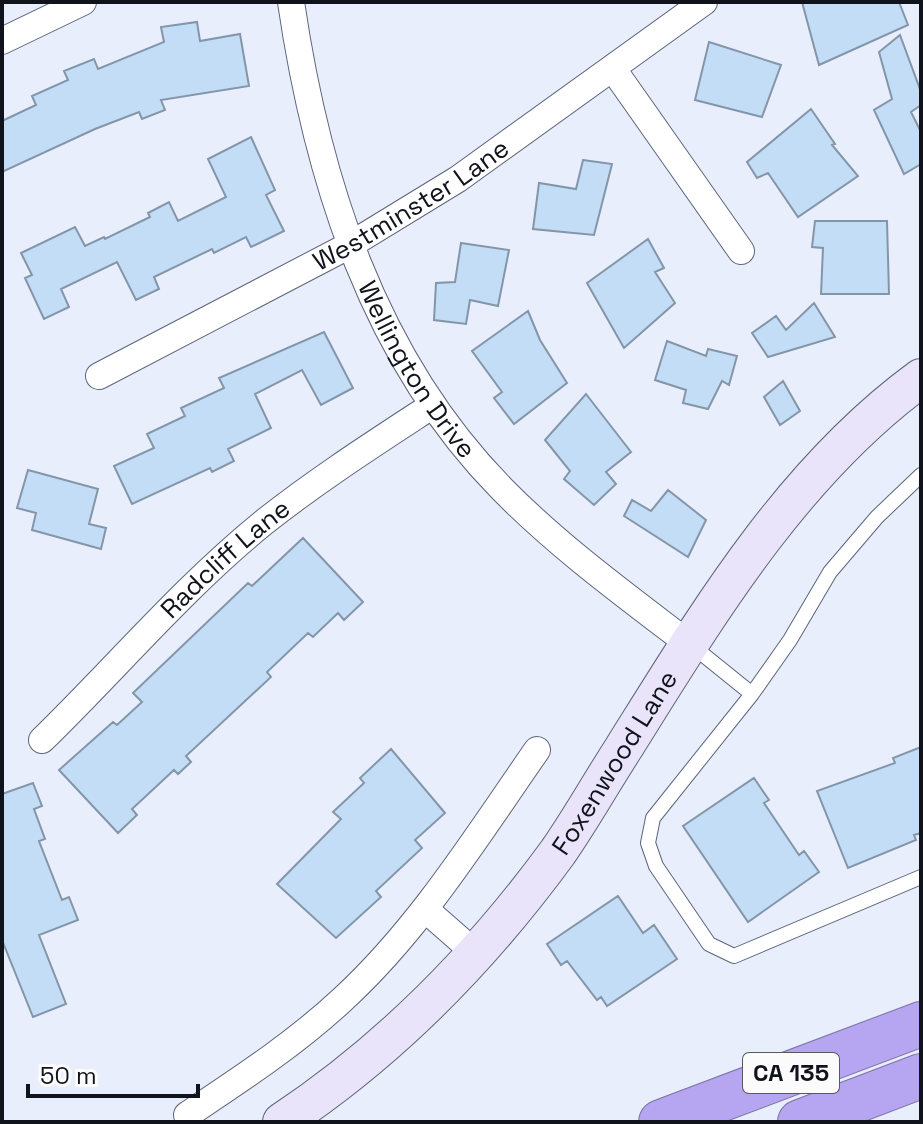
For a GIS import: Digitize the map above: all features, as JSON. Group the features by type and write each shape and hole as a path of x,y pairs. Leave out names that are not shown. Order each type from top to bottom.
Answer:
{"highway":[{"name":"CA 135","path":"661,1122 921,1024"},
{"name":"CA 135","path":"800,1122 921,1076"}],"street":[{"path":"2,41 83,2"},
{"name":"Wellington Drive","path":"291,2 312,126 350,245 369,291 433,405 501,488 589,568 689,644"},
{"name":"Westminster Lane","path":"99,376 350,245 458,179 704,2"},
{"path":"613,69 741,251"},
{"name":"Foxenwood Lane","path":"282,1122 327,1092 384,1046 474,952 558,852 689,644 808,481 872,416 921,378"},
{"name":"Radcliff Lane","path":"42,740 210,570 261,524 321,479 433,405"},
{"path":"187,1115 266,1061 344,999 425,909 537,750"},
{"path":"425,909 474,952"}],"lane":[{"path":"921,475 877,517 830,572 790,640 752,694 653,818 648,843 656,866 709,944 734,956 921,877"},
{"path":"689,644 752,694"}],"building":[{"path":"802,2 899,2 908,25 819,65"},
{"path":"197,22 200,41 240,34 249,86 161,100 165,110 142,119 139,112 2,172 2,121 36,105 32,96 68,80 64,71 94,59 98,69 164,42 161,27"},
{"path":"900,35 921,92 921,105 911,112 921,132 921,164 904,174 874,110 892,99 879,52"},
{"path":"709,42 781,65 762,117 695,100"},
{"path":"811,109 835,144 832,145 858,176 798,217 768,173 757,178 747,162"},
{"path":"251,137 275,190 266,195 284,231 251,247 246,237 214,253 212,249 154,277 159,289 136,300 117,262 61,289 69,307 44,319 25,278 32,275 21,253 75,227 85,246 150,217 148,213 169,202 178,221 226,197 208,159"},
{"path":"583,160 612,164 594,235 533,229 539,183 576,189"},
{"path":"815,221 887,221 889,294 821,294 823,248 812,247"},
{"path":"648,239 664,268 655,272 675,303 624,348 587,283"},
{"path":"461,243 509,250 498,306 470,300 466,324 434,320 436,283 455,282"},
{"path":"814,303 835,337 768,357 752,333 776,316 786,330"},
{"path":"528,311 540,340 567,383 514,424 494,398 502,392 472,351"},
{"path":"324,332 353,388 321,405 302,370 255,394 271,428 228,449 234,461 212,472 210,468 132,504 114,466 154,448 147,434 185,416 181,408 224,388 219,378"},
{"path":"667,341 706,356 708,349 737,356 729,385 722,381 708,409 683,403 686,390 655,380"},
{"path":"783,381 800,411 780,425 764,397"},
{"path":"586,394 631,452 606,472 616,484 594,505 564,479 570,471 545,440"},
{"path":"28,470 98,489 89,524 106,528 101,549 32,530 36,513 17,508"},
{"path":"668,490 706,520 688,557 624,516 632,500 651,511"},
{"path":"303,538 363,602 344,620 338,613 313,637 308,633 267,672 271,677 186,756 191,762 178,774 174,770 132,809 137,815 118,833 59,770 113,722 117,725 142,702 133,693 248,583 252,586"},
{"path":"921,747 921,833 914,835 916,840 848,868 817,791 895,763 893,758"},
{"path":"391,749 445,813 415,840 422,848 376,891 381,897 336,938 277,884 341,819 333,812 364,783 360,778"},
{"path":"754,778 769,800 764,803 799,855 804,851 819,872 748,922 683,826"},
{"path":"33,783 42,806 34,809 45,839 39,841 62,900 69,897 78,920 39,935 66,1004 33,1017 2,940 2,794"},
{"path":"618,896 643,933 654,925 677,959 607,1006 601,997 597,1000 567,961 561,965 547,944"}]}
